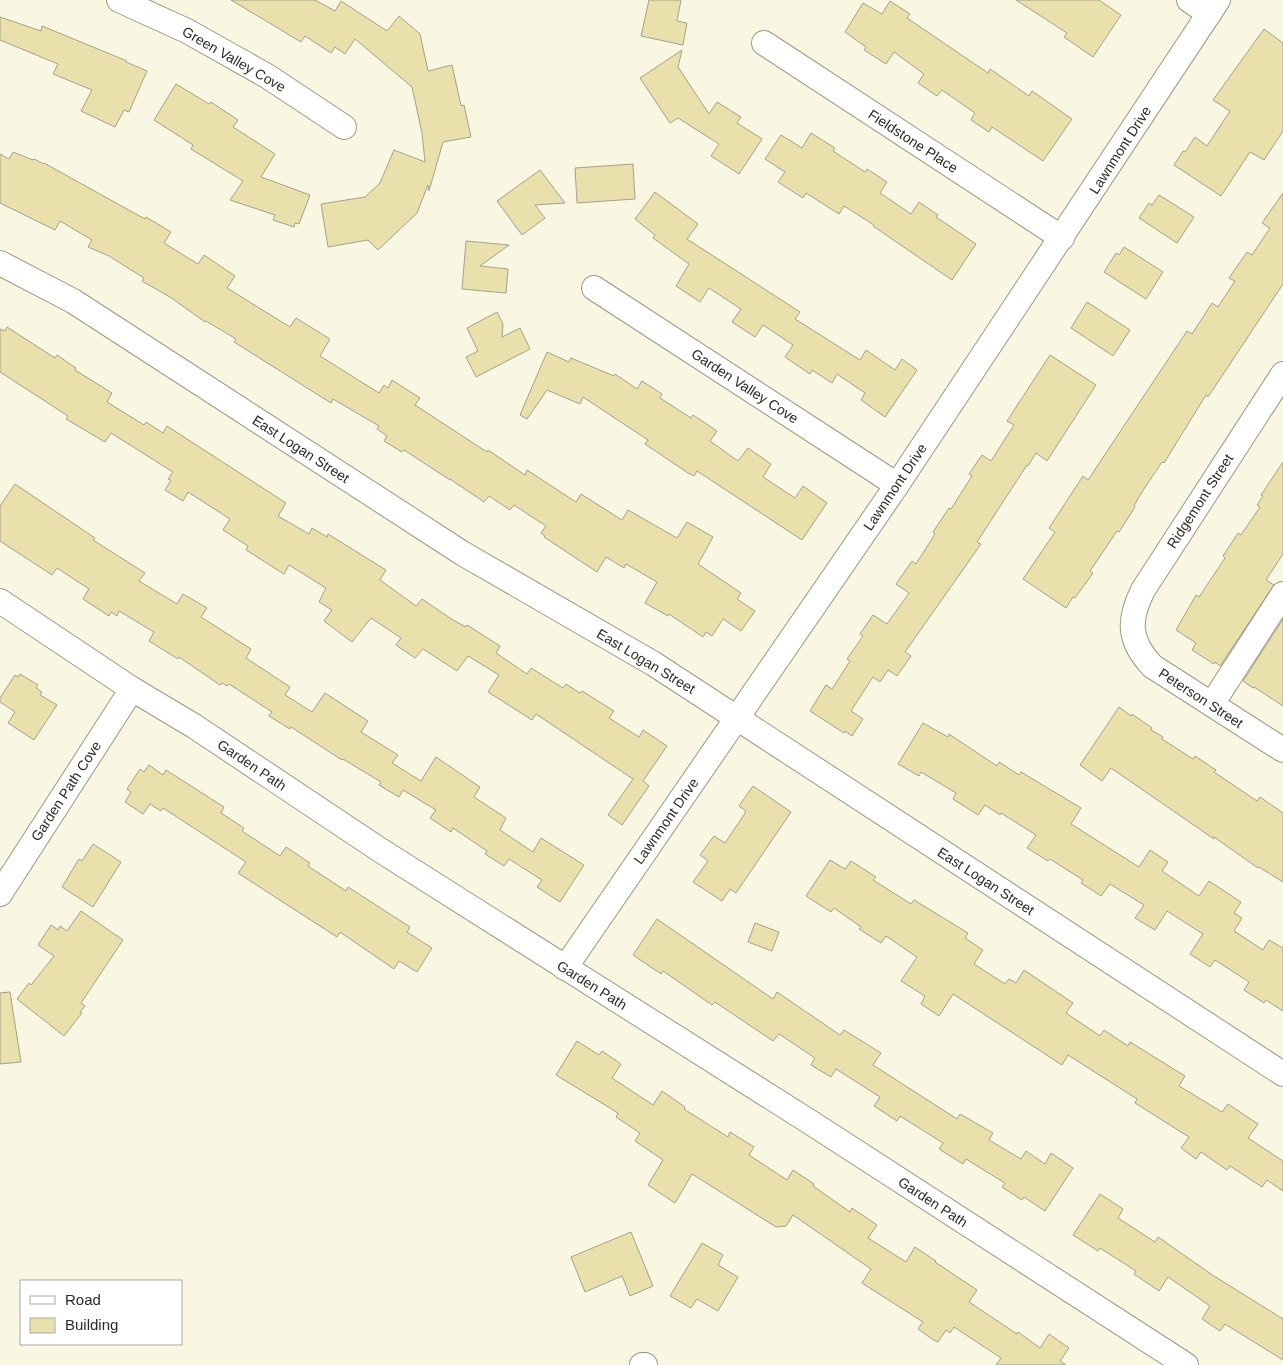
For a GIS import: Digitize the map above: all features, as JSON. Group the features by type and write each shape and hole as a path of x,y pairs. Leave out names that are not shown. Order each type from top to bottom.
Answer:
{"street":[{"name":"Green Valley Cove","path":"119,0 188,31 267,76 344,127"},
{"path":"1188,0 1213,7"},
{"name":"Lawnmont Drive","path":"564,968 897,485 1213,7"},
{"name":"Fieldstone Place","path":"764,43 1062,238"},
{"name":"East Logan Street","path":"0,263 73,301 462,552 654,664 1283,1074"},
{"name":"Garden Valley Cove","path":"594,288 897,485"},
{"name":"Ridgemont Street","path":"1133,634 1132,621 1135,606 1143,590 1283,374"},
{"path":"1212,704 1283,594"},
{"name":"Garden Path","path":"0,601 132,689 194,726 380,850 812,1124 1186,1365"},
{"name":"Peterson Street","path":"1133,634 1140,653 1152,666 1283,750"},
{"name":"Garden Path Cove","path":"0,894 132,689"}],"building":[{"path":"231,0 315,0 335,11 341,1 387,31 399,16 420,34 428,71 452,65 461,106 464,105 471,137 443,142 429,191 428,185 417,213 378,250 368,240 328,247 321,204 365,197 380,183 394,150 425,162 422,133 412,87 355,39 345,54 335,47 331,53 305,36 301,42"},
{"path":"649,0 681,0 677,21 687,23 683,45 641,36"},
{"path":"1016,0 1099,0 1121,15 1093,57 1064,37 1067,33"},
{"path":"890,1 910,14 907,18 988,73 990,69 1029,96 1032,91 1072,119 1043,161 992,127 989,132 971,120 975,113 942,90 937,96 918,83 924,74 894,52 886,64 864,50 866,47 845,32 863,3 882,14"},
{"path":"0,17 41,31 42,26 147,71 129,112 124,110 115,127 81,111 92,90 53,74 58,64 0,40"},
{"path":"1264,29 1283,43 1283,131 1264,160 1250,152 1221,196 1174,165 1195,137 1207,146 1230,111 1213,100"},
{"path":"682,50 678,67 709,114 717,102 741,117 737,123 762,139 739,174 711,156 719,144 678,118 670,123 640,78"},
{"path":"176,84 209,104 211,102 238,120 233,127 275,154 261,177 310,195 299,224 295,223 294,227 273,220 275,215 230,200 243,181 191,149 193,145 154,120"},
{"path":"811,133 835,148 833,151 865,172 867,169 887,182 880,193 911,214 919,202 938,215 936,217 976,244 952,280 844,206 839,214 806,193 803,198 778,182 785,172 765,159 781,135 802,148"},
{"path":"13,152 44,163 171,232 164,243 198,264 204,255 235,276 227,288 290,327 296,318 330,339 320,356 379,393 384,385 388,388 392,380 420,398 415,405 525,475 527,470 576,502 581,494 622,520 628,510 677,538 687,522 713,537 698,564 741,593 737,599 755,611 741,631 723,619 712,636 706,632 703,637 669,614 668,616 645,603 657,582 626,564 624,568 606,557 597,572 544,537 541,533 546,526 514,505 510,510 489,496 484,502 404,450 402,452 384,441 387,436 377,429 379,426 333,399 331,403 234,342 236,339 205,322 170,297 142,281 144,278 109,256 88,247 92,240 60,221 55,230 0,203 0,154 9,159"},
{"path":"633,164 635,199 577,203 575,168"},
{"path":"540,170 565,203 535,205 545,218 522,235 497,201"},
{"path":"655,192 698,224 687,239 800,312 795,319 860,360 866,350 895,370 902,359 917,370 885,417 861,400 865,393 837,374 832,383 812,370 810,374 785,357 793,345 763,325 755,337 732,322 741,309 709,288 700,302 676,286 689,264 653,238 655,235 635,219"},
{"path":"1283,193 1283,284 1208,397 1206,395 1164,463 1162,462 1140,495 1135,507 1119,532 1117,531 1090,571 1093,573 1066,608 1023,579 1055,532 1049,528 1083,476 1088,480 1187,331 1192,334 1212,303 1218,307 1235,281 1229,278 1247,252 1252,255 1270,228 1262,223"},
{"path":"1159,195 1194,217 1177,243 1139,218 1149,203 1152,205"},
{"path":"466,241 509,245 480,266 508,269 506,293 462,289"},
{"path":"1124,247 1163,272 1146,299 1104,272 1116,253 1119,255"},
{"path":"1087,302 1130,330 1113,356 1071,328"},
{"path":"497,312 503,324 502,337 520,328 530,349 476,377 466,357 478,351 467,328"},
{"path":"7,327 55,358 57,355 76,368 75,370 112,393 107,402 144,425 146,422 163,433 167,426 286,503 278,516 309,534 312,528 327,537 328,534 386,570 380,580 416,606 422,599 453,620 466,627 467,625 500,646 496,653 527,674 531,668 563,688 566,684 580,693 582,691 614,711 609,718 639,737 643,730 667,746 643,781 649,786 622,825 608,815 633,779 536,714 532,720 488,692 499,675 468,656 457,671 423,649 415,658 396,645 401,638 371,618 352,642 324,621 332,610 319,602 326,588 289,565 284,574 246,550 248,546 223,530 230,519 188,492 183,501 165,490 171,480 168,479 173,472 111,433 105,442 66,419 68,416 0,372 0,329 5,331"},
{"path":"547,352 569,362 571,358 614,376 615,374 637,389 642,381 662,394 660,398 691,418 693,415 717,431 710,441 738,461 748,448 771,464 763,477 795,498 803,486 827,503 802,540 697,471 694,476 688,473 645,444 648,440 583,397 580,404 547,390 527,419 520,415"},
{"path":"1050,355 1096,385 1047,461 1036,453 1027,465 977,542 981,544 905,652 911,656 897,676 888,670 880,682 873,677 851,711 863,719 852,736 845,731 844,733 810,711 826,685 832,689 850,661 847,659 863,636 860,634 873,615 887,624 909,593 896,584 912,561 916,564 935,534 933,532 949,508 951,509 972,476 969,474 982,455 991,461 1014,425 1007,421"},
{"path":"1283,462 1283,554 1266,580 1274,585 1220,666 1192,650 1196,643 1176,630 1196,595 1199,597 1225,558 1223,556 1238,533 1241,535 1260,507 1257,505 1263,496 1261,495"},
{"path":"15,484 95,538 93,540 145,573 139,581 177,604 183,594 207,608 201,617 251,649 246,658 290,687 285,695 312,712 325,693 368,721 361,732 398,755 392,763 421,781 436,757 480,787 474,797 506,818 500,830 533,852 541,838 584,865 560,902 537,887 542,880 509,859 504,866 485,854 487,851 453,828 451,832 430,818 436,810 403,790 399,797 379,785 381,782 342,760 291,727 290,729 269,716 272,712 229,684 227,686 222,683 220,685 179,657 178,659 149,641 154,632 119,611 117,616 111,612 109,616 83,599 89,589 57,568 52,575 0,541 0,506"},
{"path":"1283,619 1283,706 1243,681"},
{"path":"20,674 38,685 36,688 42,692 40,695 57,705 34,740 8,723 15,712 0,702 0,698 15,675 18,677"},
{"path":"1119,707 1152,728 1151,730 1163,737 1162,739 1193,759 1195,756 1216,770 1214,772 1257,801 1260,797 1283,813 1283,882 1258,868 1214,837 1214,839 1111,768 1102,781 1080,765"},
{"path":"923,723 948,737 949,734 997,766 999,762 1019,775 1021,772 1081,808 1071,824 1139,867 1150,850 1168,862 1162,871 1199,896 1209,881 1241,902 1234,913 1242,918 1234,931 1263,950 1269,940 1283,948 1283,1011 1266,1000 1264,1003 1244,990 1249,982 1215,960 1210,967 1190,954 1203,934 1167,911 1155,930 1135,918 1144,905 1110,884 1101,896 1081,883 1083,880 1050,859 1048,861 1027,848 1036,835 985,805 978,815 953,799 956,793 921,772 919,776 898,764"},
{"path":"149,765 163,775 166,770 224,807 221,813 244,828 242,831 280,856 286,847 310,863 308,866 346,891 348,887 410,927 407,932 432,948 417,972 399,961 394,969 340,932 337,937 306,917 238,873 246,862 163,808 161,811 150,804 143,814 125,802 131,792 127,789 140,769 144,772"},
{"path":"753,786 791,812 736,893 730,889 722,901 693,882 708,861 700,855 714,836 725,843 746,811 739,806"},
{"path":"93,844 121,862 93,907 62,887 79,859 82,861"},
{"path":"830,860 845,869 851,861 876,877 873,880 911,904 914,900 968,933 965,938 983,950 974,964 1005,984 1009,979 1016,983 1024,970 1073,1003 1066,1013 1100,1036 1104,1030 1128,1046 1130,1042 1185,1076 1179,1086 1222,1112 1228,1104 1258,1124 1248,1138 1283,1161 1283,1191 1267,1180 1262,1187 1230,1166 1227,1170 1201,1152 1196,1159 1181,1148 1189,1137 1135,1103 1137,1099 1068,1055 1062,1065 953,994 939,1016 921,1004 925,996 901,981 917,957 886,936 881,943 859,929 861,927 834,908 831,912 806,896"},
{"path":"81,911 123,940 81,1003 85,1006 80,1012 82,1013 64,1036 17,999 54,956 38,945 51,925 58,930 60,926 67,931"},
{"path":"657,919 773,999 777,992 840,1035 844,1030 881,1053 873,1065 957,1119 960,1114 993,1133 989,1140 1021,1159 1026,1151 1045,1164 1051,1153 1073,1168 1045,1211 1024,1197 1022,1200 1002,1187 1005,1183 966,1159 963,1164 939,1149 943,1143 900,1116 897,1121 874,1106 880,1097 836,1069 831,1077 811,1065 815,1058 779,1034 773,1041 715,1002 712,1005 663,971 661,974 633,955"},
{"path":"755,923 779,932 772,951 748,942"},
{"path":"10,992 21,1062 0,1064 0,993"},
{"path":"577,1041 599,1055 602,1051 621,1064 612,1078 653,1105 662,1091 685,1107 684,1109 728,1137 730,1132 754,1147 749,1155 787,1180 793,1170 850,1212 852,1208 877,1225 868,1238 906,1262 915,1247 977,1290 969,1302 1017,1334 1018,1332 1040,1348 1049,1334 1069,1348 1060,1361 1066,1365 996,1365 1001,1358 954,1327 950,1333 946,1330 938,1342 932,1339 918,1329 923,1322 862,1283 871,1269 793,1215 786,1226 776,1227 692,1174 675,1203 648,1185 663,1160 635,1141 640,1133 616,1117 618,1113 556,1075"},
{"path":"1100,1194 1123,1209 1118,1218 1155,1242 1158,1237 1214,1276 1283,1319 1283,1360 1225,1324 1220,1331 1202,1319 1210,1306 1168,1277 1159,1291 1134,1274 1136,1271 1100,1248 1098,1251 1073,1235"},
{"path":"631,1232 653,1286 630,1296 622,1276 585,1292 571,1257"},
{"path":"702,1243 723,1255 718,1265 738,1277 718,1311 697,1299 691,1308 670,1296"}]}
